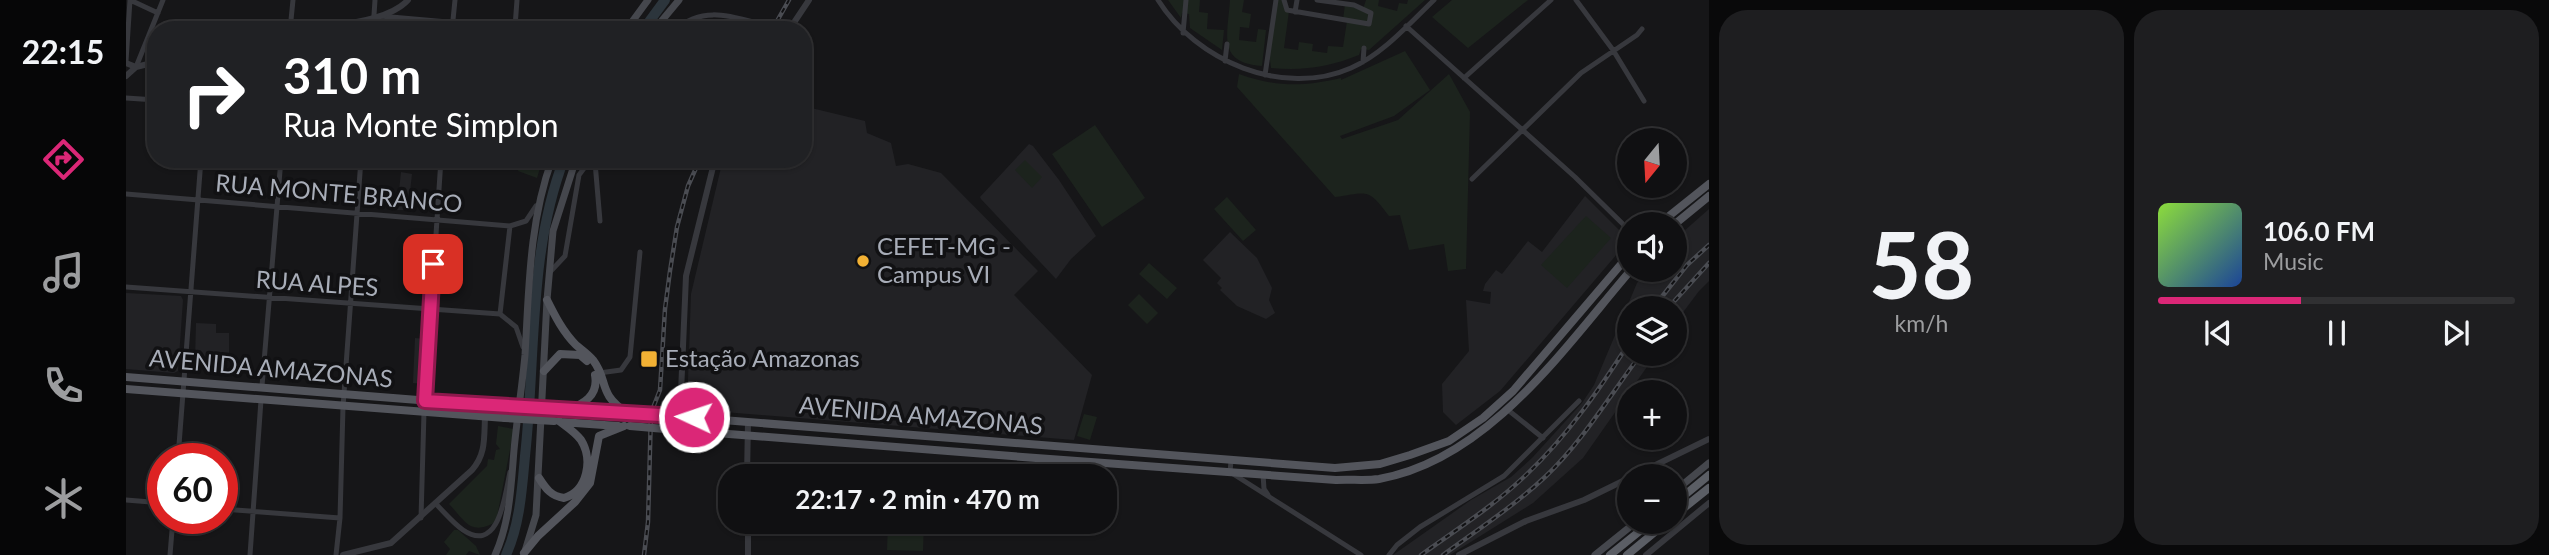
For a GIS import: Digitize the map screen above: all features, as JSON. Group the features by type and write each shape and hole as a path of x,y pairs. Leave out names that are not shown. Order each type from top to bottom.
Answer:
{"highway":[{"path":"1687,493 1709,475"},
{"path":"1687,505 1709,488"},
{"path":"1610,555 1636,534"},
{"path":"1627,555 1652,534"}],"main road":[{"path":"632,21 643,4 649,0"},
{"path":"662,21 679,0"},
{"path":"495,555 503,534 510,498 525,353 529,269 538,203 549,168"},
{"path":"524,554 536,515 547,300 554,231 573,168"},
{"path":"1674,212 1709,184"},
{"path":"1687,214 1709,196"},
{"name":"AVENIDA AMAZONAS","path":"126,377 494,406 675,416 1231,461 1358,467 1410,455 1449,441 1483,418 1513,391 1617,269"},
{"name":"AVENIDA AMAZONAS","path":"126,390 748,435 988,456 1336,480 1377,479 1400,473 1454,449 1508,410 1620,282"},
{"path":"547,300 563,330 593,360 604,391 615,406 629,414"},
{"path":"544,371 560,354 580,355 594,370 595,390 590,398 566,411"},
{"path":"666,429 678,423 675,416"},
{"path":"539,478 549,492 564,498 578,490 585,478 587,462 583,443 573,431 557,421"},
{"path":"524,554 590,483 599,436 627,426"},
{"path":"1687,481 1709,463"},
{"path":"1595,555 1621,534"}],"street":[{"path":"147,64 136,67 126,62 130,0 158,13"},
{"path":"155,21 163,0"},
{"path":"291,21 293,0"},
{"path":"375,0 376,21"},
{"path":"356,21 377,17 402,6 408,0"},
{"path":"453,21 455,0"},
{"path":"515,21 517,0"},
{"path":"795,21 809,0"},
{"path":"1158,0 1183,33 1225,61 1265,75 1304,78 1333,74 1363,62 1434,0"},
{"path":"1183,33 1186,0"},
{"path":"1265,75 1276,0"},
{"path":"1284,0 1287,10 1369,24 1371,13 1354,5 1317,0"},
{"path":"1296,12 1297,0"},
{"path":"1464,78 1550,0"},
{"path":"1576,0 1613,50 1644,101"},
{"path":"692,21 705,14 721,13 750,21"},
{"path":"377,17 407,21"},
{"path":"1406,26 1617,219"},
{"path":"1472,179 1581,74 1642,29"},
{"path":"126,76 136,67 147,40"},
{"path":"1225,61 1227,44"},
{"path":"1363,62 1364,48"},
{"path":"126,98 147,99"},
{"path":"179,443 200,168"},
{"path":"262,386 280,168"},
{"path":"336,555 340,518 343,407 360,168"},
{"path":"425,401 440,168"},
{"path":"549,273 565,256 579,175 584,168"},
{"path":"595,168 600,220"},
{"path":"675,416 686,276 713,168"},
{"name":"RUA MONTE BRANCO","path":"126,194 510,226"},
{"path":"525,353 516,327 500,314 510,226 526,221 538,203"},
{"path":"599,373 621,370 630,357 640,252"},
{"name":"RUA ALPES","path":"126,287 500,314"},
{"path":"250,555 261,400"},
{"path":"1388,555 1420,527 1504,476 1579,401"},
{"path":"1508,410 1543,439"},
{"path":"421,518 424,412"},
{"path":"343,555 391,543 481,460 485,417"},
{"path":"747,464 748,422"},
{"path":"1658,464 1709,439"},
{"path":"435,503 466,533 478,535 491,531 498,524 515,448"},
{"path":"1231,461 1230,472 1361,555"},
{"path":"1264,474 1264,489 1270,498"},
{"path":"1460,555 1526,521 1584,500 1617,484"},
{"path":"126,500 147,502"},
{"path":"1646,555 1709,503"},
{"path":"238,511 340,518"},
{"path":"170,555 172,534"},
{"path":"748,534 748,555"}],"shaded area":[{"path":"1168,0 1200,0 1199,12 1208,13 1207,29 1224,30 1222,50 1190,28 1189,14 1182,13 1181,18"},
{"path":"1230,0 1244,0 1242,12 1251,14 1249,28 1240,27 1239,40 1256,42 1258,29 1266,30 1262,66 1247,64 1231,53 1227,35"},
{"path":"1276,0 1285,0 1289,11 1284,48 1298,50 1299,42 1313,44 1312,51 1327,53 1328,46 1343,47 1347,21 1343,20 1345,4 1363,9 1366,0 1379,0 1378,6 1397,11 1399,3 1425,0 1369,50 1361,49 1359,55 1337,63 1294,69 1271,68 1270,60 1267,60"},
{"path":"1452,0 1528,0 1468,48 1432,17"},
{"path":"1405,51 1430,90 1394,116 1340,136 1342,139 1398,120 1449,74 1470,112 1466,269 1448,271 1444,244 1409,250 1400,215 1389,216 1372,196 1361,193 1335,197 1237,87 1239,74 1289,84 1341,80"},
{"name":"CEFET-MG - Campus VI","path":"812,108 865,121 867,133 891,143 896,166 908,164 941,173 1038,271 1014,295 1092,375 1074,440 687,409 691,294 721,168 812,168"},
{"path":"1095,125 1145,198 1102,227 1052,154"},
{"path":"1029,144 1059,180 1096,236 1071,259 1056,279 980,197"},
{"path":"1025,160 1042,177 1032,188 1015,170"},
{"path":"519,168 540,168 537,178 518,171"},
{"path":"401,172 412,174 408,210 397,210"},
{"path":"1585,196 1617,228 1617,254 1500,391 1456,425 1443,412 1442,384 1469,351 1466,300 1490,304 1491,292 1483,291 1485,284 1496,270 1502,274 1528,241 1542,252"},
{"path":"1227,197 1256,230 1243,241 1214,209"},
{"path":"1709,209 1709,281 1687,307 1687,296 1632,296 1638,282 1687,282 1687,228"},
{"path":"1586,216 1611,238 1567,288 1541,265"},
{"path":"1230,232 1257,258 1272,288 1269,300 1275,313 1266,319 1237,306 1220,290 1222,288 1217,283 1221,278 1203,260"},
{"path":"1149,263 1177,288 1167,299 1139,274"},
{"path":"126,293 181,296 183,300 178,371 174,373 126,369"},
{"path":"1139,294 1158,313 1147,324 1128,305"},
{"path":"196,323 216,324 216,333 229,333 229,362 195,360"},
{"path":"1617,330 1617,366 1648,366 1638,380 1617,380 1617,410 1583,458 1533,503 1450,555 1393,555 1471,500 1511,477 1582,403 1594,385"},
{"path":"415,338 425,339 424,384 413,383"},
{"path":"1084,414 1097,417 1090,440 1077,436"},
{"path":"498,426 514,429 496,522 480,528 474,527 464,521 449,504 487,466 488,459 494,460 496,450 500,449 496,444"},
{"path":"454,530 458,530 476,546 480,555 469,551 466,555 446,555 450,549 444,542"},
{"path":"888,534 924,534 923,551 887,550"}],"waterway":[{"path":"650,21 665,0"},
{"path":"506,555 521,494 535,306 544,231 561,168"}],"railway":[{"path":"777,21 789,0"},
{"path":"644,555 648,522 651,413 660,390 670,271 677,227 696,168"},
{"path":"1662,296 1687,265 1709,245"},
{"path":"1679,296 1709,263"},
{"path":"1421,555 1476,516 1527,474 1582,412 1617,361"},
{"path":"1443,555 1521,498 1545,477 1584,433 1632,366"}],"place":[{"name":"CEFET-MG - Campus VI","path":"863,261"},
{"name":"Estação Amazonas","path":"649,359"}],"route":[{"path":"433,264 425,401 694,417"}]}
